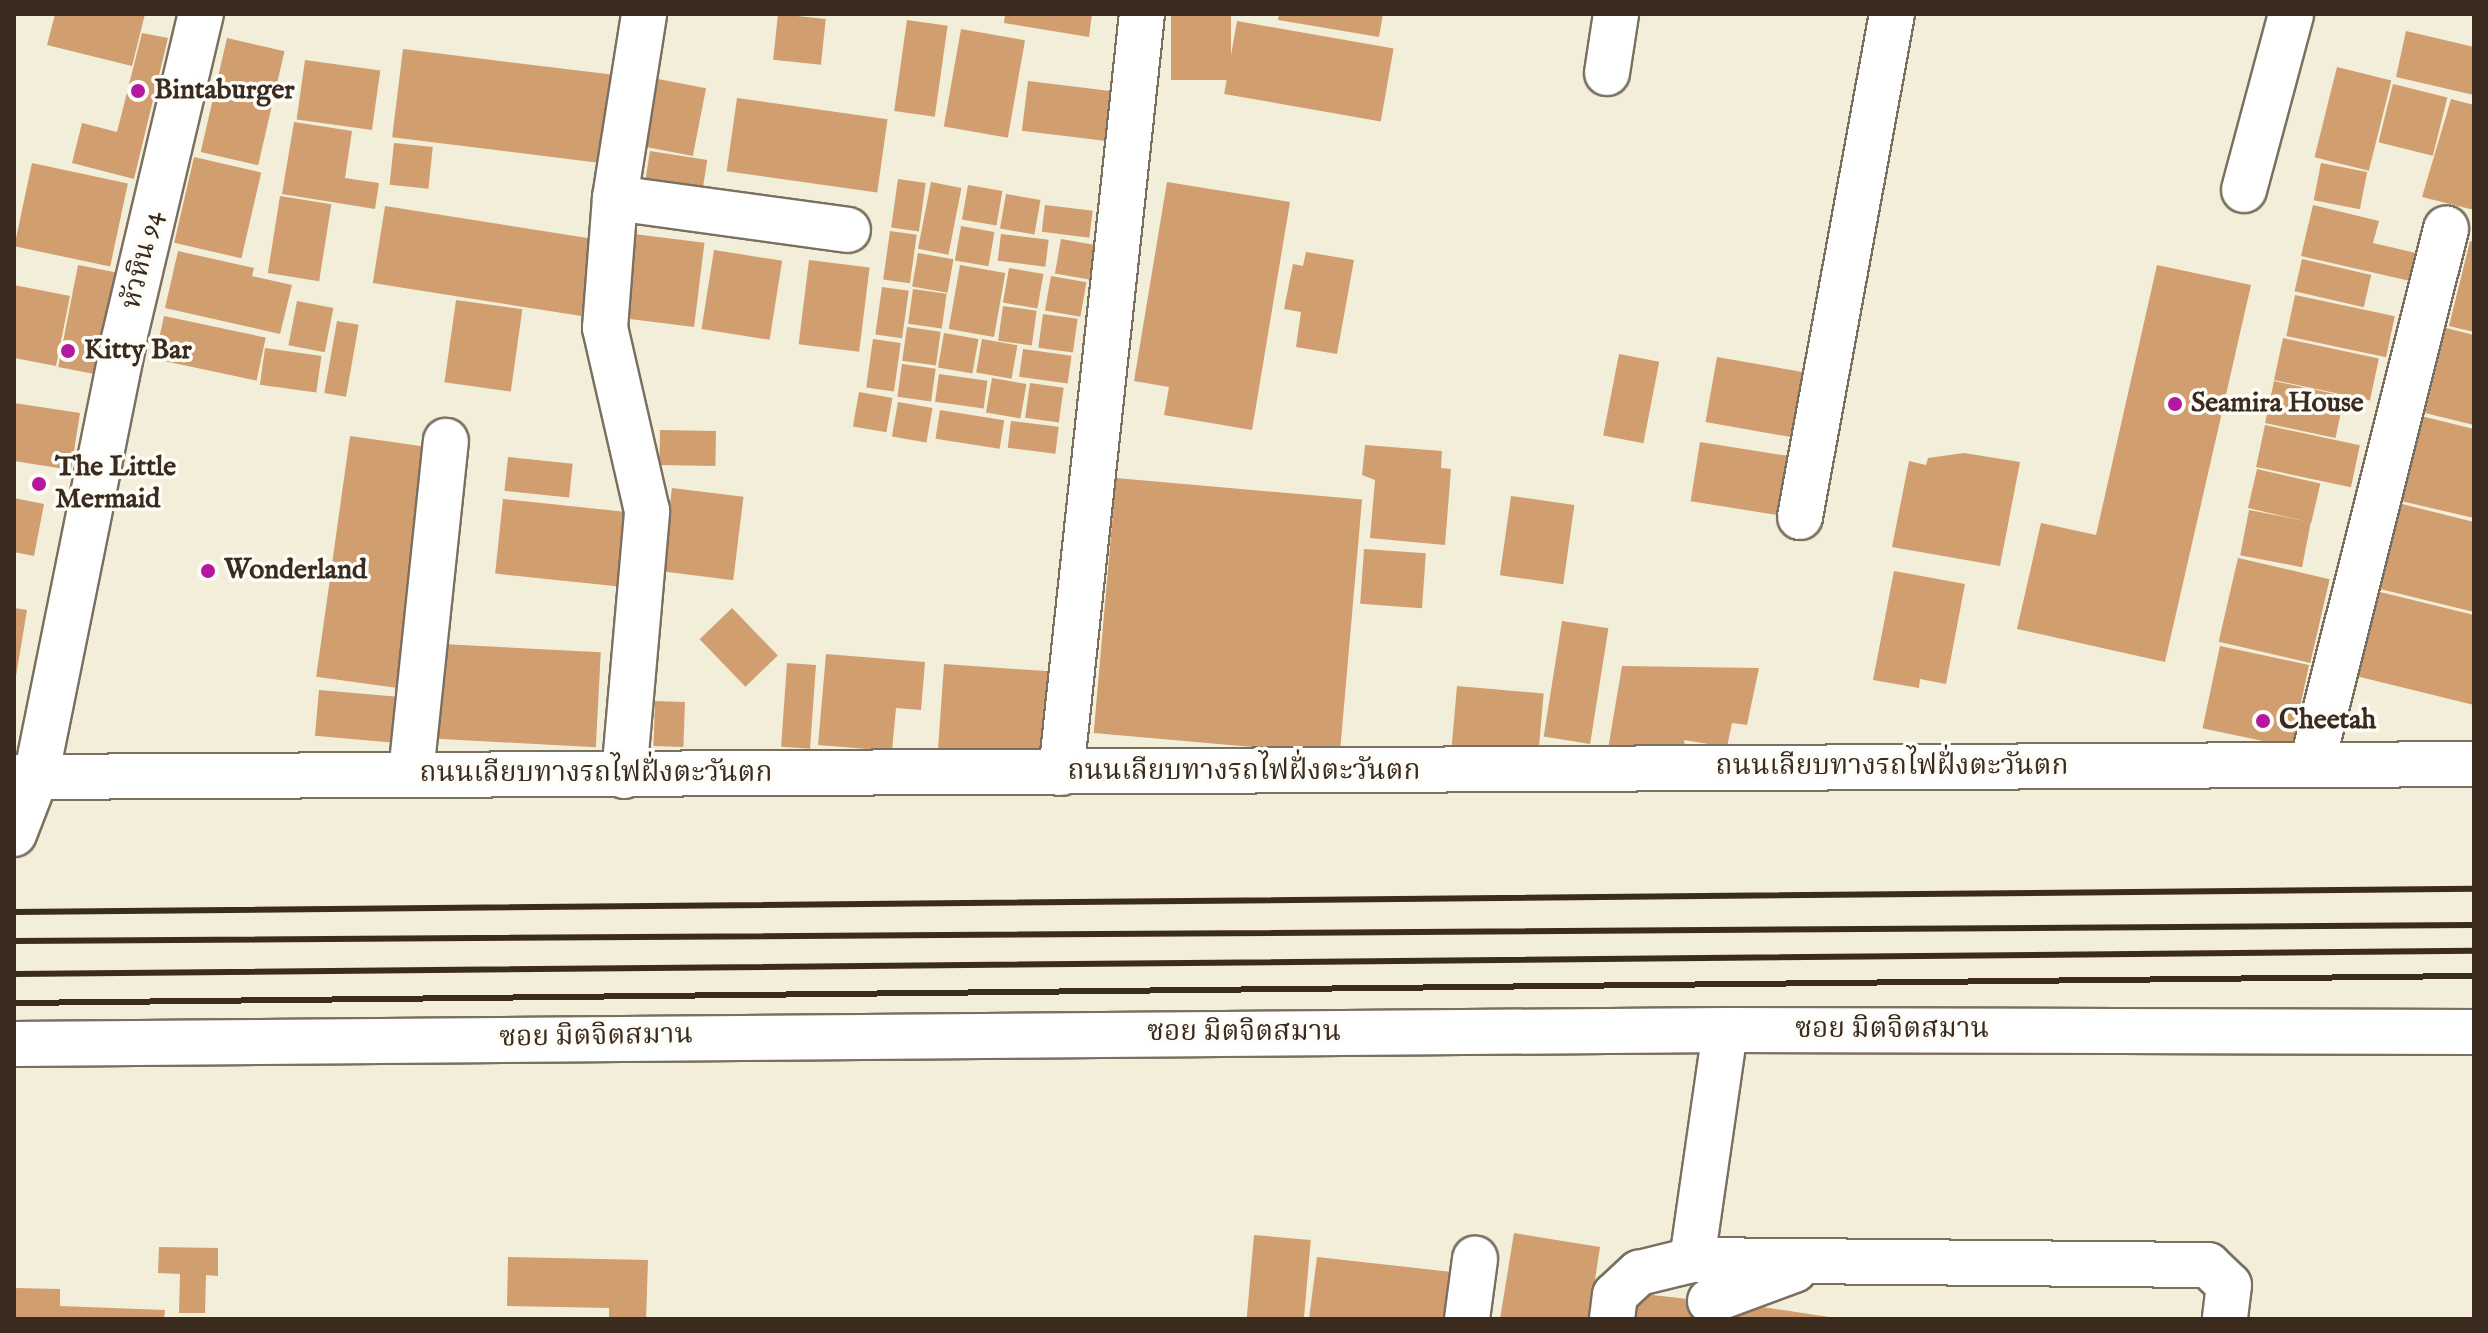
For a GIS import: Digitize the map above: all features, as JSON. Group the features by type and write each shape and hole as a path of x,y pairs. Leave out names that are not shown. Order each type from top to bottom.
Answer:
{"street":[{"name":"หัวหิน 94","path":"14,834 124,339 201,14"},
{"path":"624,776 647,511 605,328 615,198 644,14"},
{"path":"1061,773 1142,14"},
{"path":"1607,73 1616,14"},
{"path":"1800,517 1892,14"},
{"path":"2244,190 2291,14"},
{"path":"615,198 848,230"},
{"path":"2312,764 2446,229"},
{"path":"411,773 446,441"},
{"name":"ถนนเลียบทางรถไฟฝั่งตะวันตก","path":"25,777 2474,764"},
{"path":"1692,1260 1725,1030"},
{"name":"ซอย มิตจิตสมาน","path":"14,1044 1725,1030 2474,1032"},
{"path":"1467,1319 1475,1259"},
{"path":"1612,1319 1615,1295 1639,1273 1692,1260 2208,1265 2229,1285 2225,1319"},
{"path":"1710,1301 1816,1261"}],"building":[{"path":"55,14 145,14 132,66 47,45"},
{"path":"778,14 826,19 821,65 773,60"},
{"path":"1005,14 1092,14 1089,37 1004,23"},
{"path":"1171,14 1231,14 1231,80 1171,80"},
{"path":"1279,14 1383,14 1379,37 1278,20"},
{"path":"907,20 948,26 935,117 894,111"},
{"path":"1237,21 1394,49 1381,121 1224,94"},
{"path":"961,29 1025,40 1008,138 944,126"},
{"path":"2406,31 2474,47 2474,95 2396,77"},
{"path":"142,33 168,38 134,179 72,163 82,123 117,132"},
{"path":"227,38 284,51 258,165 201,152"},
{"path":"403,49 619,76 609,164 392,137"},
{"path":"305,60 380,71 372,130 297,119"},
{"path":"2337,67 2391,81 2369,171 2315,157"},
{"path":"653,78 706,88 693,156 640,146"},
{"path":"1028,81 1112,91 1106,141 1022,131"},
{"path":"2393,84 2447,98 2433,156 2378,142"},
{"path":"737,98 888,119 877,192 727,171"},
{"path":"2451,99 2474,105 2474,210 2422,197"},
{"path":"294,122 352,131 345,178 379,183 375,209 282,194"},
{"path":"394,143 433,147 428,189 390,185"},
{"path":"650,151 707,160 703,188 646,179"},
{"path":"194,157 261,173 241,258 174,243"},
{"path":"32,163 128,183 110,267 14,246"},
{"path":"2321,163 2367,172 2360,209 2314,200"},
{"path":"898,179 926,183 919,231 891,228"},
{"path":"931,182 961,188 948,255 918,249"},
{"path":"1167,182 1290,202 1252,430 1164,415 1169,387 1134,381"},
{"path":"968,185 1002,191 996,226 962,219"},
{"path":"1006,194 1040,200 1034,235 1000,228"},
{"path":"280,196 331,204 319,281 268,273"},
{"path":"1045,205 1093,211 1089,238 1042,232"},
{"path":"2313,205 2379,221 2373,243 2416,253 2410,281 2301,256"},
{"path":"385,206 598,240 586,317 373,283"},
{"path":"961,226 994,232 988,266 955,260"},
{"path":"890,231 917,235 910,283 883,280"},
{"path":"634,234 704,243 694,327 624,318"},
{"path":"1001,234 1049,240 1045,267 998,261"},
{"path":"1061,239 1095,245 1089,280 1055,273"},
{"path":"2470,241 2474,242 2474,332 2449,326"},
{"path":"714,250 782,261 770,340 701,329"},
{"path":"178,251 254,268 252,276 292,285 280,334 165,308"},
{"path":"1306,252 1354,260 1337,354 1296,347 1301,312 1284,309 1293,264 1303,266"},
{"path":"918,253 953,259 948,293 912,286"},
{"path":"2302,259 2371,275 2364,307 2295,291"},
{"path":"809,260 870,267 859,352 799,344"},
{"path":"78,265 115,272 95,374 58,367"},
{"path":"960,265 1005,273 994,337 949,329"},
{"name":"Seamira House","path":"2157,265 2251,285 2165,662 2017,629 2041,523 2096,535"},
{"path":"1009,268 1043,274 1037,309 1003,302"},
{"path":"1051,276 1086,282 1080,317 1045,310"},
{"path":"14,285 70,296 56,366 14,358"},
{"path":"882,287 909,291 902,338 875,335"},
{"path":"913,289 947,294 942,328 908,324"},
{"path":"2295,295 2395,316 2386,357 2286,336"},
{"path":"456,300 522,309 511,392 444,382"},
{"path":"297,301 333,308 325,352 288,345"},
{"path":"1003,306 1037,311 1032,345 998,341"},
{"path":"1043,314 1078,319 1073,353 1038,348"},
{"path":"164,316 266,338 257,381 155,359"},
{"path":"337,321 359,325 346,397 324,393"},
{"path":"907,327 941,332 936,365 902,361"},
{"path":"2446,328 2474,335 2474,425 2425,413"},
{"path":"944,333 978,339 972,374 938,367"},
{"path":"2283,338 2379,358 2370,400 2274,380"},
{"path":"873,339 901,343 894,391 866,388"},
{"path":"982,339 1017,345 1012,379 976,372"},
{"path":"265,348 321,356 316,393 260,385"},
{"path":"1023,349 1072,356 1068,384 1019,377"},
{"path":"1619,354 1659,362 1643,443 1603,435"},
{"path":"1717,357 1819,375 1808,440 1706,422"},
{"path":"902,364 936,369 931,401 897,397"},
{"path":"939,374 988,381 984,409 935,402"},
{"path":"992,378 1026,384 1020,419 986,412"},
{"path":"2274,381 2344,396 2335,438 2265,423"},
{"path":"1030,383 1064,388 1059,422 1025,418"},
{"path":"859,392 892,398 886,432 853,426"},
{"path":"898,402 932,408 926,443 892,436"},
{"path":"14,403 80,413 71,470 14,461"},
{"path":"940,410 1004,420 1000,449 935,439"},
{"path":"2421,416 2474,429 2474,518 2401,501"},
{"path":"1011,421 1059,427 1055,454 1008,448"},
{"path":"2265,425 2360,445 2351,487 2256,467"},
{"path":"660,430 716,431 715,466 659,465"},
{"path":"350,436 431,447 397,688 316,677"},
{"path":"1700,442 1800,458 1790,517 1691,501"},
{"path":"1365,445 1442,451 1441,468 1451,469 1445,545 1370,538 1375,480 1362,475"},
{"path":"1964,453 2020,462 2000,566 1892,547 1909,461 1926,465 1928,458"},
{"path":"508,457 573,464 569,498 504,491"},
{"path":"2257,469 2320,484 2311,523 2248,508"},
{"path":"1116,478 1362,500 1340,755 1094,733"},
{"path":"672,488 743,497 733,580 662,571"},
{"path":"1511,496 1574,505 1563,584 1500,575"},
{"path":"14,498 44,504 34,556 14,552"},
{"path":"503,499 629,512 621,587 495,574"},
{"path":"2398,503 2474,522 2474,612 2376,588"},
{"path":"2249,510 2311,522 2302,567 2240,555"},
{"path":"1364,549 1426,553 1422,608 1360,604"},
{"path":"2238,558 2330,579 2310,663 2219,642"},
{"path":"1894,571 1965,584 1946,684 1920,679 1919,688 1873,680"},
{"path":"2376,591 2474,615 2474,705 2356,676"},
{"path":"14,608 27,610 16,676 14,676"},
{"path":"732,608 778,655 745,687 700,639"},
{"path":"1562,621 1608,628 1590,744 1544,737"},
{"path":"442,644 601,652 596,747 437,739"},
{"path":"2220,646 2309,665 2292,747 2203,728"},
{"path":"826,654 925,662 921,710 896,708 892,751 818,745"},
{"path":"787,663 816,665 810,749 781,747"},
{"path":"944,664 1053,672 1047,757 938,750"},
{"path":"1622,666 1759,668 1747,725 1732,723 1727,747 1684,740 1685,748 1608,749"},
{"path":"1457,686 1544,694 1539,752 1452,745"},
{"path":"319,690 395,697 391,742 315,736"},
{"path":"655,701 685,702 683,747 653,746"},
{"path":"1514,1233 1600,1247 1589,1319 1500,1319"},
{"path":"1254,1235 1311,1240 1304,1319 1247,1319"},
{"path":"159,1247 218,1248 218,1276 206,1275 205,1313 179,1313 180,1274 158,1273"},
{"path":"508,1257 648,1260 646,1319 609,1319 609,1308 507,1306"},
{"path":"1317,1257 1452,1272 1447,1319 1309,1319"},
{"path":"16,1288 60,1289 60,1306 165,1310 164,1319 15,1319"},
{"path":"1634,1293 1769,1308 1842,1319 1631,1319"}],"railway":[{"path":"14,912 2474,889"},
{"path":"14,941 2474,925"},
{"path":"14,974 2474,951"},
{"path":"14,1003 2474,976"}],"place":[{"name":"Bintaburger","path":"138,91"},
{"name":"Kitty Bar","path":"68,351"},
{"name":"Seamira House","path":"2175,404"},
{"name":"The Little Mermaid","path":"39,484"},
{"name":"Wonderland","path":"208,571"},
{"name":"Cheetah","path":"2263,721"}]}
